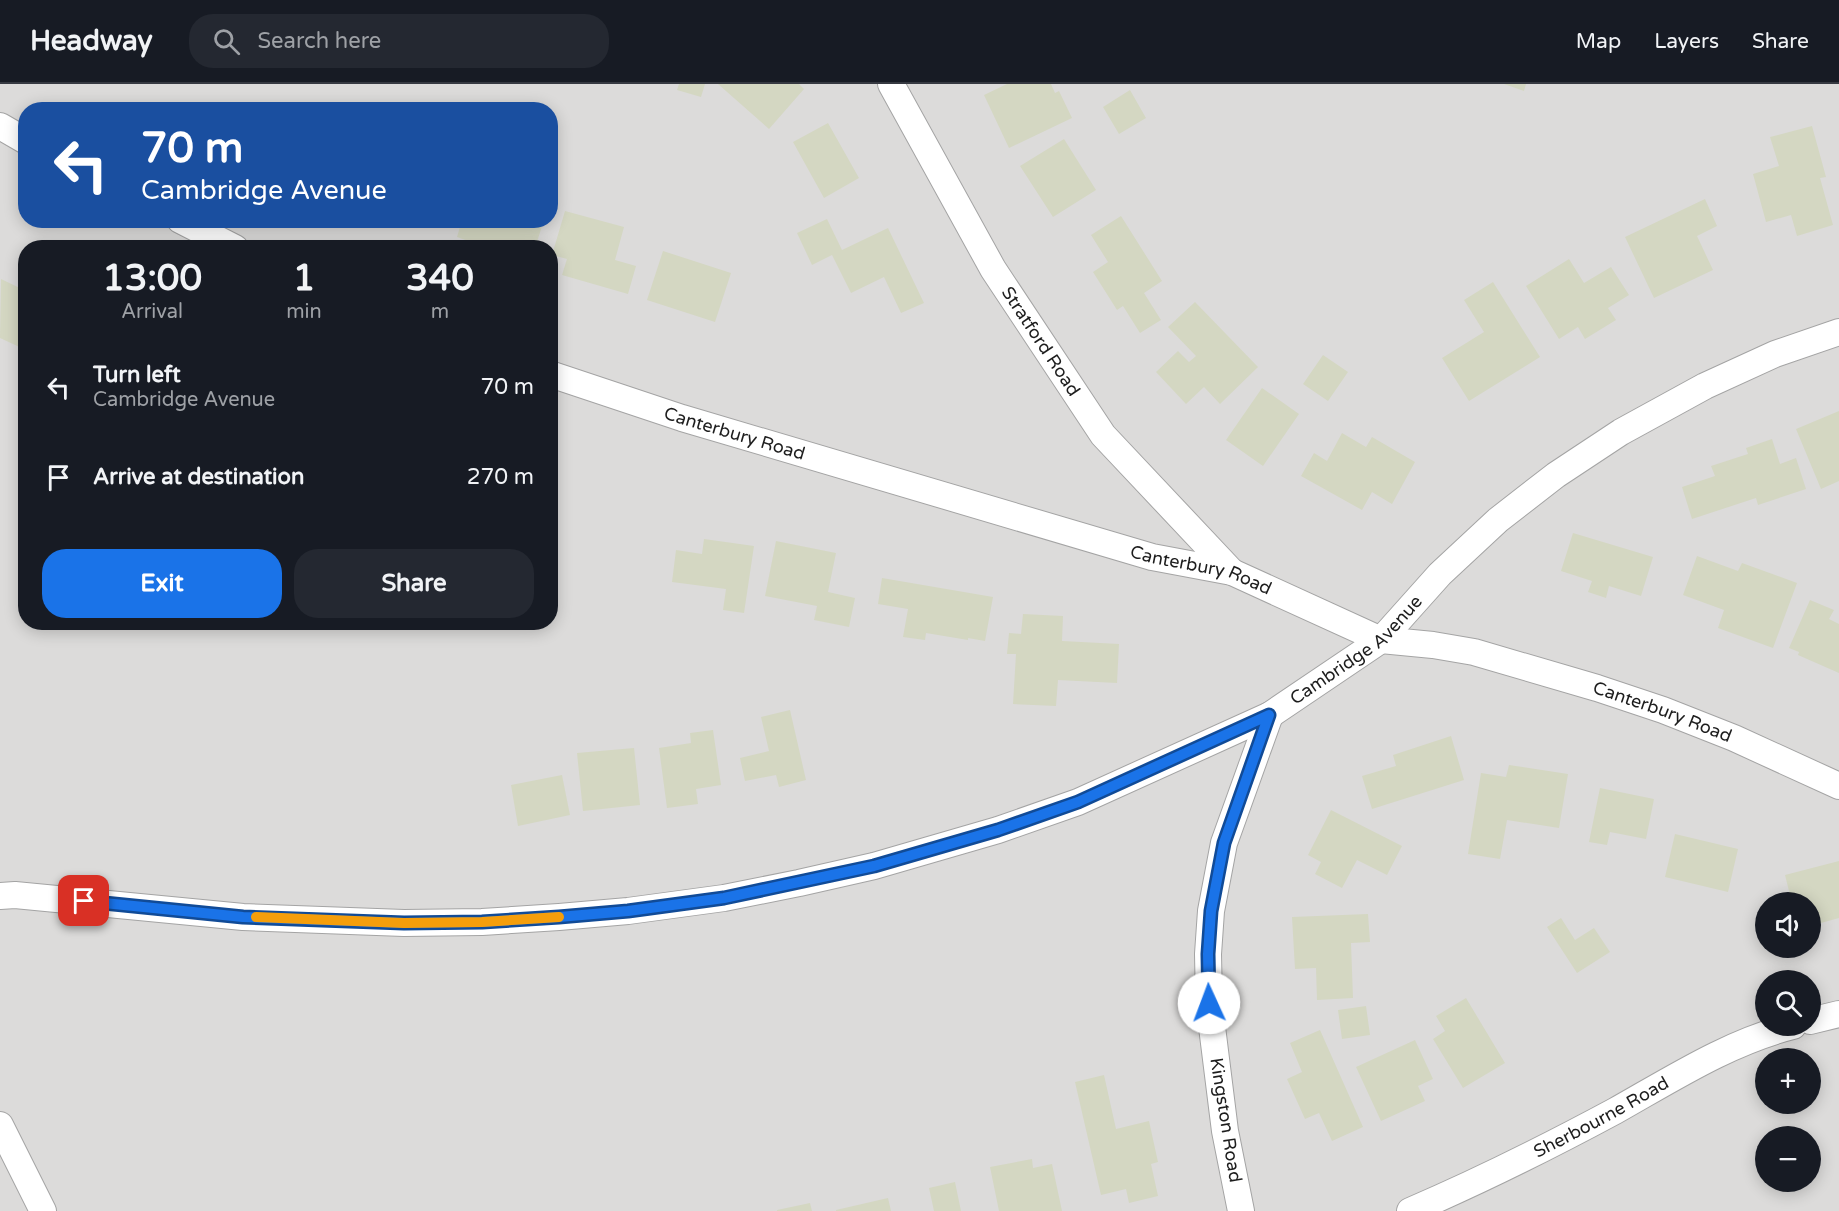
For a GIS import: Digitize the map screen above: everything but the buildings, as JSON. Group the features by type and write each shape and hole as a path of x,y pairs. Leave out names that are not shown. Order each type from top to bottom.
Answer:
{"street":[{"name":"Stratford Road","path":"891,84 993,269 1103,435 1232,572"},
{"path":"0,126 18,136"},
{"path":"196,228 219,240"},
{"name":"Cambridge Avenue","path":"0,896 15,895 243,917 404,923 482,922 559,917 628,911 724,898 874,866 998,830 1078,802 1269,715 1381,640 1440,574 1498,520 1566,468 1621,432 1705,386 1775,354 1839,332"},
{"name":"Canterbury Road","path":"558,377 682,418 1140,554 1232,572 1381,640 1474,652 1597,688 1663,710 1734,738 1839,786"},
{"name":"Kingston Road","path":"1241,1211 1223,1119 1209,1003 1208,954 1211,911 1224,843 1269,715"},
{"path":"1821,1018 1839,1014"},
{"name":"Sherbourne Road","path":"1410,1211 1470,1185 1560,1141 1727,1050 1766,1036"},
{"path":"0,1125 43,1211"}],"shaded area":[{"path":"0,84 1839,84 1839,1211 0,1211"}],"slow traffic":[{"path":"256,917 404,923 482,922 559,917"}],"route":[{"path":"84,901 243,917 404,923 482,922 559,917 628,911 724,898 874,866 998,830 1078,802 1269,715 1224,843 1211,911 1208,954 1209,1003"}]}
